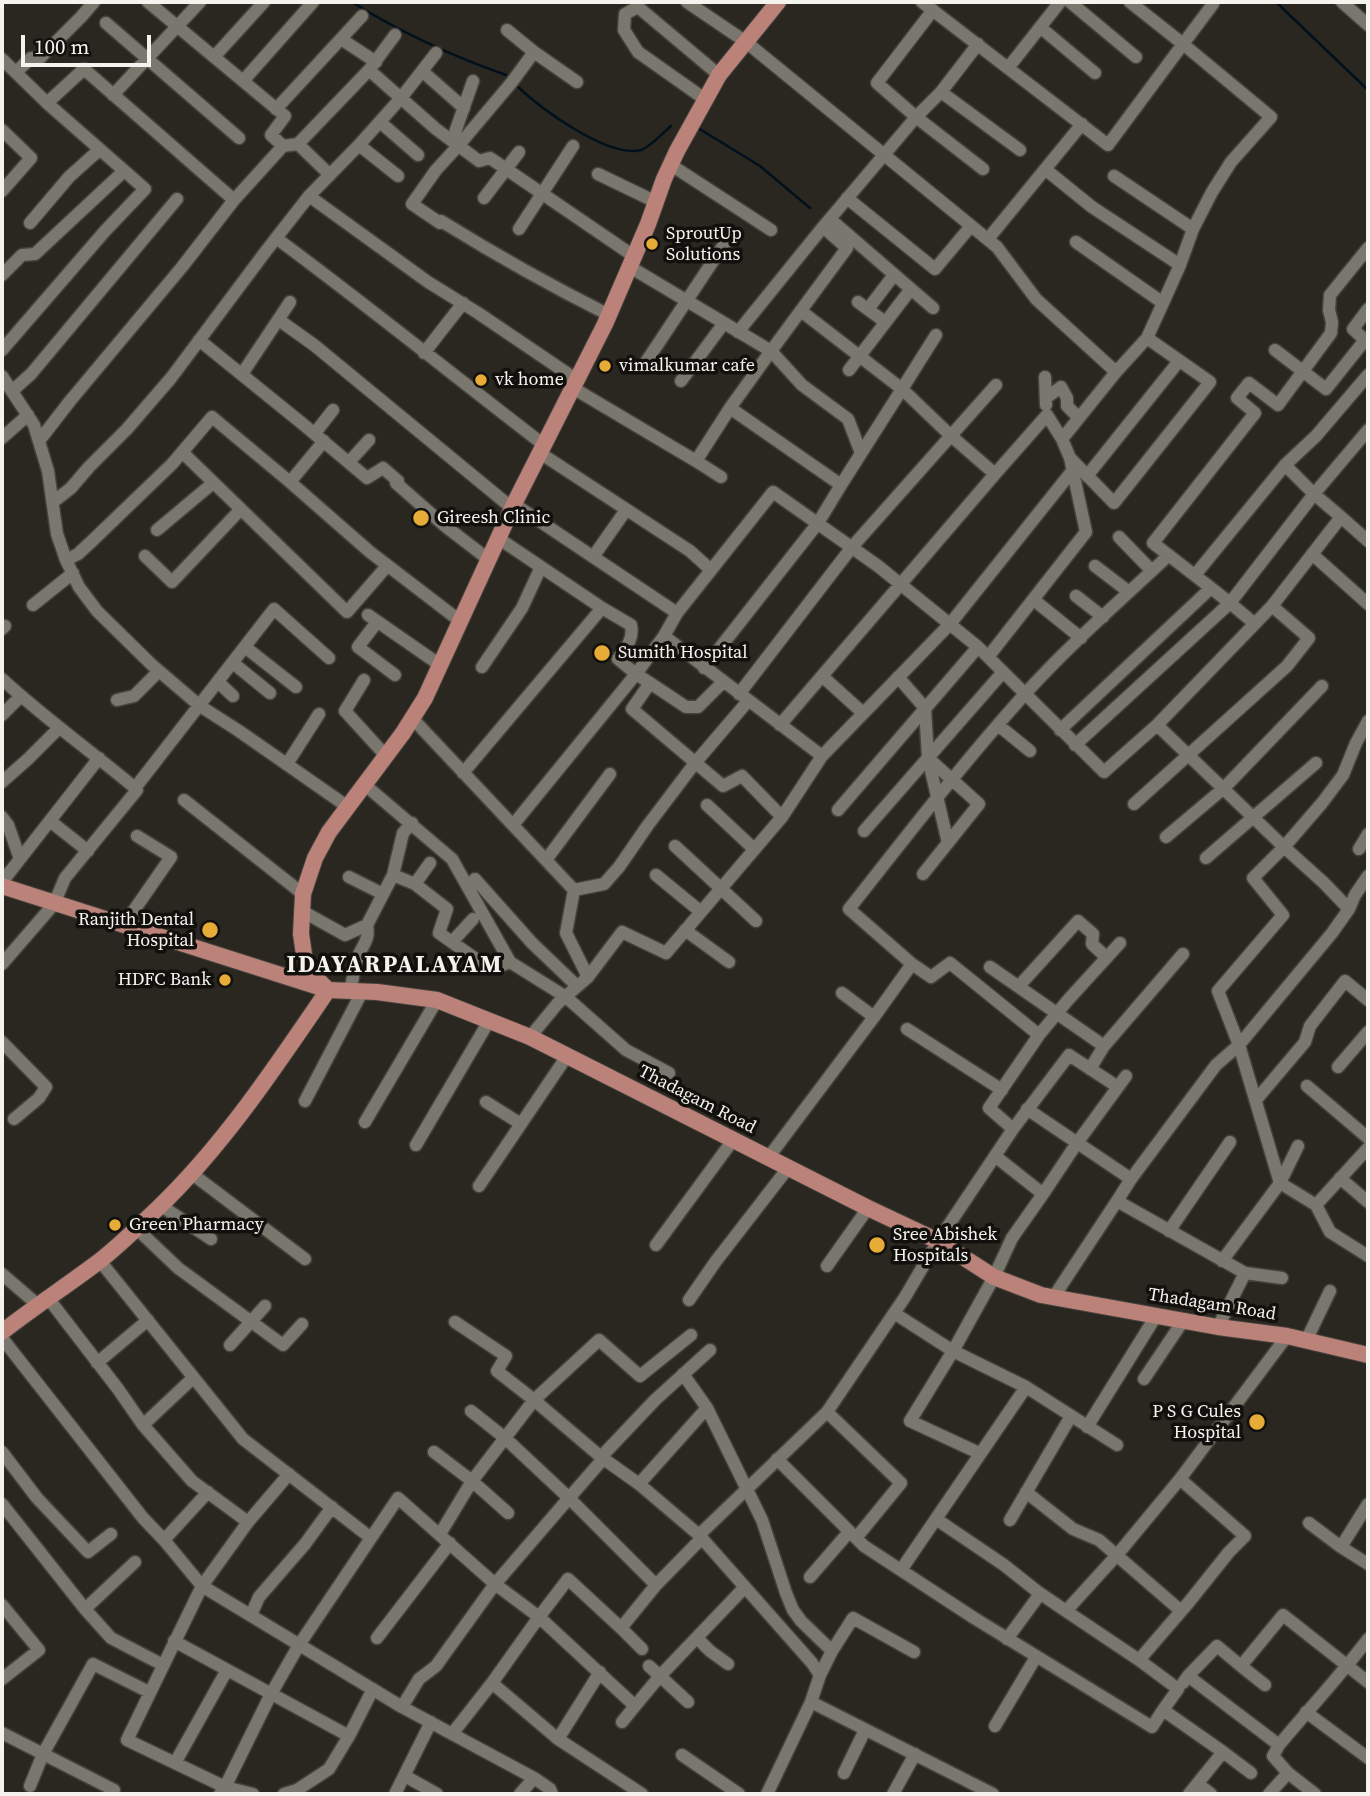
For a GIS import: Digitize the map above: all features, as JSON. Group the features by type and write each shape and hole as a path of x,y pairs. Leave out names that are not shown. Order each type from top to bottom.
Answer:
{"main road":[{"path":"2,1332 100,1261 191,1173 223,1137 328,990 306,968 301,934 303,894 315,858 329,832 425,698 513,506 609,315 671,165 719,75 774,3"},
{"name":"Thadagam Road","path":"2,884 54,904 328,990 437,1000 530,1037 938,1241 994,1277 1041,1295 1218,1327 1287,1336 1368,1355"}],"street":[{"path":"16,72 30,58 40,58 82,17 92,2"},
{"path":"148,2 285,116 271,135 283,146"},
{"path":"113,95 200,2"},
{"path":"214,57 264,2"},
{"path":"243,81 313,2"},
{"path":"687,2 746,41 998,247 1036,299 1116,372"},
{"path":"922,2 1108,145 1213,4"},
{"path":"1008,68 1060,2"},
{"path":"1070,2 1136,57"},
{"path":"1062,439 1147,338 1193,229 1212,192 1231,162 1271,117 1130,2"},
{"path":"1342,2 1368,25"},
{"path":"706,100 638,52 624,30 625,14 638,7 719,75"},
{"path":"933,10 877,83 983,169"},
{"path":"276,108 362,16"},
{"path":"106,23 239,138"},
{"path":"1040,27 1095,74"},
{"path":"507,30 577,82"},
{"path":"39,441 183,267 234,200 283,146 298,144 372,66 395,35"},
{"path":"341,39 372,66 401,98 479,161 490,158 542,193 686,300 771,352 802,385 848,419 860,453"},
{"path":"738,332 883,155 941,92 978,44"},
{"path":"534,52 512,82 455,143 412,204 493,254 609,315"},
{"path":"53,502 71,488 171,378 309,196 380,122 436,53"},
{"path":"2,59 47,103 145,189 2,350"},
{"path":"47,103 84,69 234,200"},
{"path":"422,71 464,108"},
{"path":"455,143 473,81"},
{"path":"941,92 1020,150"},
{"path":"380,122 418,155"},
{"path":"988,239 1082,124"},
{"path":"2,130 31,158 2,191"},
{"path":"298,144 330,175"},
{"path":"359,145 398,176"},
{"path":"519,229 573,146"},
{"path":"30,223 69,177 99,150"},
{"path":"484,198 519,152"},
{"path":"671,165 771,230"},
{"path":"1045,170 1093,207 1180,265"},
{"path":"2,275 22,255 35,254 124,171"},
{"path":"598,174 656,202"},
{"path":"1114,176 1193,229"},
{"path":"309,196 575,384 721,477"},
{"path":"848,198 935,269 971,226"},
{"path":"12,391 31,374 177,199"},
{"path":"827,223 933,308"},
{"path":"696,461 730,408 847,248 827,223"},
{"path":"276,238 350,293 542,449 626,510 690,551 711,570"},
{"path":"1076,242 1163,303"},
{"path":"644,365 725,243"},
{"path":"1255,624 1153,543 1255,413 1237,398 1249,383 1278,405 1303,372 1331,333 1330,295 1368,248"},
{"path":"885,322 863,306 894,275"},
{"path":"849,370 911,289"},
{"path":"242,374 290,302"},
{"path":"424,353 463,303"},
{"path":"1275,350 1326,389 1365,340 1353,329 1368,309"},
{"path":"800,311 902,389 995,474"},
{"path":"279,320 314,345 513,506 677,613"},
{"path":"681,381 724,323"},
{"path":"704,668 818,523 936,335"},
{"path":"1072,464 1114,503 1210,382 1147,338"},
{"path":"200,341 368,478 383,468 398,481 396,484 488,559"},
{"path":"1087,476 1179,361"},
{"path":"1195,575 1284,465 1316,436 1368,375"},
{"path":"2,376 34,425 48,471 57,534 79,587 97,611 200,706 348,807"},
{"path":"988,657 1086,532 1072,464 1062,439 1047,415 1045,377"},
{"path":"574,890 604,884 619,867 852,547 996,385"},
{"path":"1046,398 1061,387 1067,398 1067,406 1079,418"},
{"path":"730,408 841,485"},
{"path":"290,482 333,410"},
{"path":"2,438 28,415"},
{"path":"780,724 1047,415"},
{"path":"66,559 78,554 172,464 212,417 387,566 460,621"},
{"path":"1075,745 1230,603 1314,494 1368,430"},
{"path":"349,462 369,440"},
{"path":"182,452 347,611 387,566"},
{"path":"530,1037 588,977 622,932 666,953 782,817 822,756 950,624 1072,464"},
{"path":"1284,465 1368,541"},
{"path":"157,530 213,482"},
{"path":"513,825 636,674 677,613 773,492 901,584 978,647 1104,772 1157,725 1272,606 1341,517"},
{"path":"145,556 172,582 241,509"},
{"path":"593,557 626,510"},
{"path":"1119,537 1152,571"},
{"path":"498,538 631,625 633,634 618,659 686,707 698,707 723,682"},
{"path":"1312,554 1368,604"},
{"path":"1039,1035 950,963 930,977 849,909 937,797 1025,694 1169,555"},
{"path":"1095,566 1129,593"},
{"path":"482,667 522,607 541,567"},
{"path":"33,605 73,573"},
{"path":"1060,730 1211,588"},
{"path":"1076,596 1103,617"},
{"path":"1034,600 1081,638"},
{"path":"1134,804 1287,666 1309,638 1272,606"},
{"path":"463,773 602,608"},
{"path":"2,964 54,904 65,878 137,790 135,788 274,609 329,658"},
{"path":"396,675 358,647 373,618 440,665"},
{"path":"664,636 822,756"},
{"path":"245,647 296,687"},
{"path":"838,810 978,647"},
{"path":"233,663 270,693"},
{"path":"117,700 134,696 159,671"},
{"path":"864,831 1003,672"},
{"path":"822,676 863,713"},
{"path":"898,677 925,708 928,758 948,843"},
{"path":"2,679 135,788"},
{"path":"364,680 345,711 386,756"},
{"path":"218,682 233,696"},
{"path":"650,683 632,709 723,786 742,776 782,817"},
{"path":"1166,837 1224,788 1322,686"},
{"path":"2,715 21,696"},
{"path":"287,764 319,715"},
{"path":"412,718 574,890"},
{"path":"1368,721 1343,775 1284,847 1253,878 1283,915 1218,990 1239,1045 1280,1183 1316,1205 1329,1233 1368,1256"},
{"path":"998,725 1030,751"},
{"path":"1157,725 1349,909"},
{"path":"2,782 59,728"},
{"path":"2,884 99,758"},
{"path":"923,874 979,804 928,758"},
{"path":"1206,859 1316,763"},
{"path":"546,860 610,774"},
{"path":"365,785 452,859 510,962 566,997 626,1050 669,1073"},
{"path":"184,800 303,894"},
{"path":"707,805 754,849"},
{"path":"2,817 8,825 20,859"},
{"path":"50,821 88,851"},
{"path":"305,1101 356,991 359,953 368,932 367,925 393,875 402,833 412,823"},
{"path":"1359,849 1368,834"},
{"path":"122,926 171,857 137,836"},
{"path":"675,846 756,921"},
{"path":"415,884 430,863"},
{"path":"393,875 415,884 447,909 439,933 487,967 510,962"},
{"path":"656,875 701,912"},
{"path":"1053,1298 1131,1179 1216,1065 1239,1045 1332,933 1368,876"},
{"path":"349,877 383,894"},
{"path":"475,879 532,943 577,986"},
{"path":"574,890 566,933 588,977"},
{"path":"302,911 345,935 367,925"},
{"path":"452,942 473,919"},
{"path":"1019,986 1078,920 1093,934 1092,944 1106,957"},
{"path":"685,930 729,962"},
{"path":"1013,1129 989,1108 1039,1035 1120,943"},
{"path":"1090,1069 1104,1045 1183,954"},
{"path":"768,1158 912,964"},
{"path":"990,967 1104,1045"},
{"path":"1256,1100 1305,1042 1310,1026 1345,981 1368,1000"},
{"path":"842,993 874,1017"},
{"path":"365,1122 437,1000"},
{"path":"416,1145 489,1021"},
{"path":"907,1029 1002,1090"},
{"path":"1338,1067 1368,1032"},
{"path":"2,1042 46,1087 39,1098 14,1119"},
{"path":"621,1628 700,1537 776,1459 827,1412 1013,1129 1069,1055 1090,1069 1122,1082 1013,1238 953,1351 910,1421 979,1453"},
{"path":"480,1186 567,1056"},
{"path":"1307,1086 1368,1138"},
{"path":"485,1102 521,1124"},
{"path":"1027,1109 1131,1179"},
{"path":"656,1245 733,1140"},
{"path":"1170,1231 1230,1142"},
{"path":"1222,1261 1280,1183 1298,1146"},
{"path":"1316,1205 1368,1148"},
{"path":"995,1156 1043,1194"},
{"path":"689,1300 788,1168"},
{"path":"191,1173 305,1259"},
{"path":"1340,1178 1368,1202"},
{"path":"1117,1201 1245,1273 1282,1278"},
{"path":"160,1205 211,1238"},
{"path":"827,1266 868,1208"},
{"path":"136,1228 178,1268 283,1345 302,1324"},
{"path":"100,1261 243,1439 371,1538"},
{"path":"1218,1327 1245,1273"},
{"path":"2,1274 43,1302 97,1363 143,1425 192,1480 248,1522"},
{"path":"1306,1341 1330,1291"},
{"path":"230,1345 265,1306"},
{"path":"894,1313 953,1351 1026,1387 1117,1445"},
{"path":"1087,1427 1156,1316"},
{"path":"97,1363 148,1320"},
{"path":"1144,1378 1184,1321"},
{"path":"455,1322 506,1356 497,1371 602,1458 639,1484 700,1537 820,1675"},
{"path":"377,1637 445,1538 472,1481 534,1400 599,1339 640,1376 691,1335"},
{"path":"1066,1611 1180,1479 1287,1336"},
{"path":"2,1338 143,1518 202,1586 402,1707 534,1778 550,1789 552,1794"},
{"path":"402,1707 419,1679 436,1666 495,1584 602,1458 682,1374 710,1350"},
{"path":"682,1374 707,1409 762,1520 793,1609 800,1621 832,1651"},
{"path":"143,1425 193,1378"},
{"path":"901,1570 1026,1387"},
{"path":"639,1484 707,1409"},
{"path":"471,1411 505,1438 569,1498 656,1585"},
{"path":"810,1577 901,1483 827,1412"},
{"path":"1010,1520 1071,1416"},
{"path":"2,1452 37,1498 88,1552 111,1534"},
{"path":"434,1452 508,1513"},
{"path":"776,1459 864,1546 1007,1639 1152,1727 1188,1676 1217,1646 1265,1685"},
{"path":"253,1794 222,1791 175,1763 127,1740 202,1586 248,1522 289,1474"},
{"path":"1139,1660 1244,1536 1180,1479"},
{"path":"164,1540 208,1492"},
{"path":"1026,1492 1073,1529 1099,1540 1181,1611"},
{"path":"222,1791 299,1645 398,1498 495,1584 539,1617 635,1706"},
{"path":"2,1504 111,1638 163,1665"},
{"path":"1341,1547 1368,1504"},
{"path":"251,1615 259,1597 305,1544 331,1507"},
{"path":"936,1518 1178,1689"},
{"path":"1309,1522 1368,1564"},
{"path":"85,1609 135,1562"},
{"path":"452,1734 568,1579 642,1649"},
{"path":"622,1723 660,1676 745,1587"},
{"path":"1007,1639 1040,1594"},
{"path":"2,1605 39,1650 2,1679"},
{"path":"1241,1666 1283,1615 1368,1682"},
{"path":"767,1794 811,1702 820,1675 853,1618 914,1652"},
{"path":"697,1638 728,1664"},
{"path":"1315,1794 1288,1773 1273,1756 1279,1745 1349,1665 1368,1639"},
{"path":"174,1641 349,1736"},
{"path":"995,1726 1036,1657"},
{"path":"30,1786 43,1754 93,1664 149,1692"},
{"path":"649,1666 688,1702"},
{"path":"175,1763 227,1670"},
{"path":"558,1739 600,1672"},
{"path":"1188,1676 1279,1745"},
{"path":"492,1683 558,1739 642,1794"},
{"path":"284,1794 297,1790 329,1769 373,1689"},
{"path":"811,1702 915,1754 968,1789 993,1794"},
{"path":"1163,1710 1251,1773"},
{"path":"1307,1712 1368,1758"},
{"path":"395,1794 431,1723"},
{"path":"844,1773 865,1730"},
{"path":"2,1733 114,1790"},
{"path":"1210,1794 1194,1789 1223,1752"},
{"path":"894,1794 915,1754"},
{"path":"682,1755 739,1794"},
{"path":"1269,1794 1288,1773"},
{"path":"405,1776 437,1794"},
{"path":"520,1794 534,1778"}],"waterway":[{"path":"352,2 427,43 506,75"},
{"path":"1276,2 1368,90"},
{"path":"517,86 557,118 611,146 641,150 671,126"},
{"path":"698,128 760,166 810,208"}],"place":[{"name":"SproutUp Solutions","path":"652,244"},
{"name":"vimalkumar cafe","path":"605,366"},
{"name":"vk home","path":"481,380"},
{"name":"Gireesh Clinic","path":"421,518"},
{"name":"Sumith Hospital","path":"602,653"},
{"name":"Ranjith Dental Hospital","path":"210,930"},
{"name":"HDFC Bank","path":"225,980"},
{"name":"Green Pharmacy","path":"115,1225"},
{"name":"Sree Abishek Hospitals","path":"877,1245"},
{"name":"P S G Cules Hospital","path":"1257,1422"}],"district":[{"name":"IDAYARPALAYAM","path":"395,966"}]}
